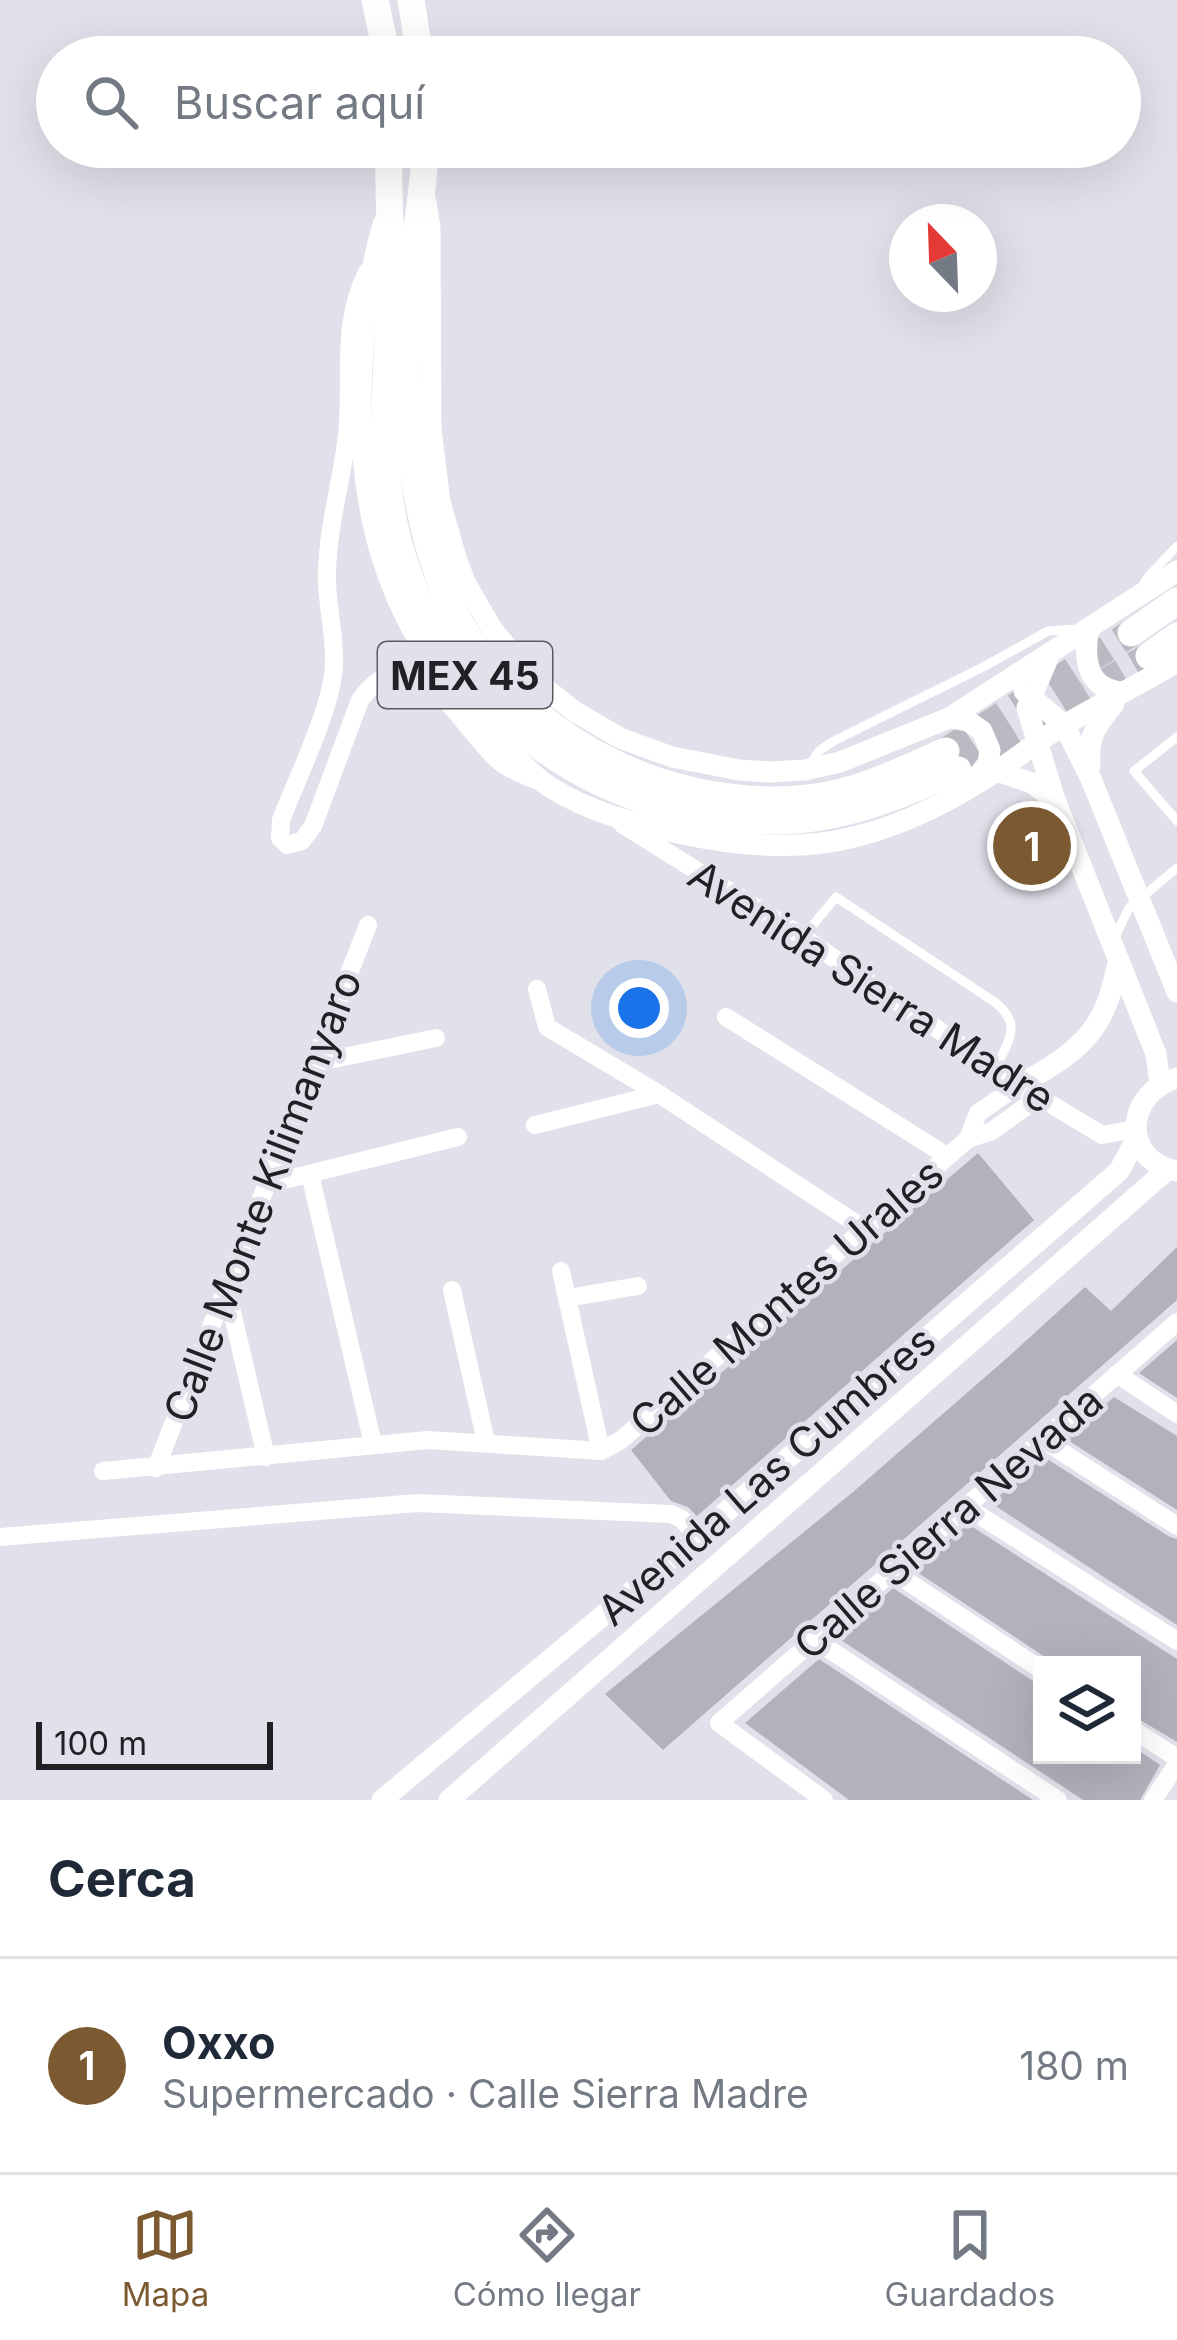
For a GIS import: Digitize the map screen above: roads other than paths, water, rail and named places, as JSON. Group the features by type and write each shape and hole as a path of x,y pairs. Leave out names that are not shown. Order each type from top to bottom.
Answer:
{"main road":[{"path":"372,0 382,36"},
{"path":"411,0 417,36"},
{"name":"MEX 45","path":"389,168 391,257 383,422 397,536 427,615 460,670 503,717 539,748 610,787 671,809 727,819 777,821 863,809 958,769"},
{"name":"MEX 45","path":"424,168 412,262 409,375 410,436 421,514 458,617 510,688 558,730 616,765 665,784 712,793 759,799 812,798 880,780 958,769"},
{"path":"1131,633 1177,601"},
{"path":"1157,666 1177,636"}],"street":[{"path":"424,189 430,227 431,429 448,537 457,561 493,629 532,678 555,698 640,747 720,767 770,772 806,770 868,752 949,718 1177,571"},
{"path":"388,210 372,262 355,296 349,335 347,433 327,575 334,664 330,694 280,820 280,838 286,845 302,841 313,826 360,700 373,683 398,673 427,680 510,769 613,818 774,848 856,837 924,813 958,769 988,763 990,750 982,730 968,721 949,718"},
{"path":"372,262 362,384 363,456 368,501 385,567 413,634 448,689 547,785"},
{"path":"1089,628 1084,652 1088,668 1098,683 1124,692"},
{"path":"1052,652 1027,708 1059,809 1168,1081"},
{"path":"997,771 1038,741 1124,692 1157,666"},
{"path":"1011,678 1064,725 1091,779 1177,992"},
{"path":"1091,779 1090,737 1124,692"},
{"path":"958,769 997,771 1032,783 1059,809"},
{"name":"Avenida Sierra Madre","path":"613,818 803,937 1029,1091 1102,1135 1136,1134"},
{"name":"Calle Monte Kilimanyaro","path":"156,1468 368,925"},
{"path":"1029,1091 1092,1030 1107,1003 1116,950"},
{"path":"537,989 547,1027 863,1228"},
{"path":"726,1017 947,1156"},
{"path":"314,1063 436,1038"},
{"name":"Avenida Las Cumbres","path":"382,1800 697,1537 1119,1171 1136,1134 1137,1111 1146,1095 1168,1081"},
{"name":"Calle Montes Urales","path":"601,1451 621,1440 968,1139 978,1113 1029,1091"},
{"path":"535,1124 658,1094"},
{"path":"1136,1134 1144,1151 1172,1170"},
{"path":"268,1184 458,1137"},
{"name":"Avenida Las Cumbres","path":"449,1800 1172,1170"},
{"path":"310,1174 373,1444"},
{"path":"103,1471 428,1440 601,1451 561,1271"},
{"path":"225,1285 266,1457"},
{"path":"567,1298 638,1286"},
{"path":"452,1290 486,1442"},
{"name":"Calle Sierra Nevada","path":"824,1800 719,1723 1177,1322"},
{"path":"1117,1374 1177,1414"},
{"path":"1043,1440 1177,1526"},
{"path":"0,1537 418,1504 671,1514 697,1537"},
{"path":"968,1508 1177,1641"},
{"path":"892,1572 1033,1664"},
{"path":"815,1640 1058,1800"},
{"path":"1141,1735 1177,1761 1154,1800"}],"lane":[{"path":"1136,597 1177,546"},
{"path":"806,770 832,742 1048,631 1089,628"},
{"path":"985,666 1011,678"},
{"path":"1157,666 1177,673"},
{"path":"1177,737 1134,771 1177,821"},
{"path":"1116,950 1129,908 1177,868"},
{"path":"803,937 836,897 996,1003 1010,1015 1013,1025 997,1069"}],"tunnel":[{"path":"946,751 1131,633"},
{"path":"958,770 1149,656"}],"place":[{"name":"Oxxo","path":"1032,846"}]}
